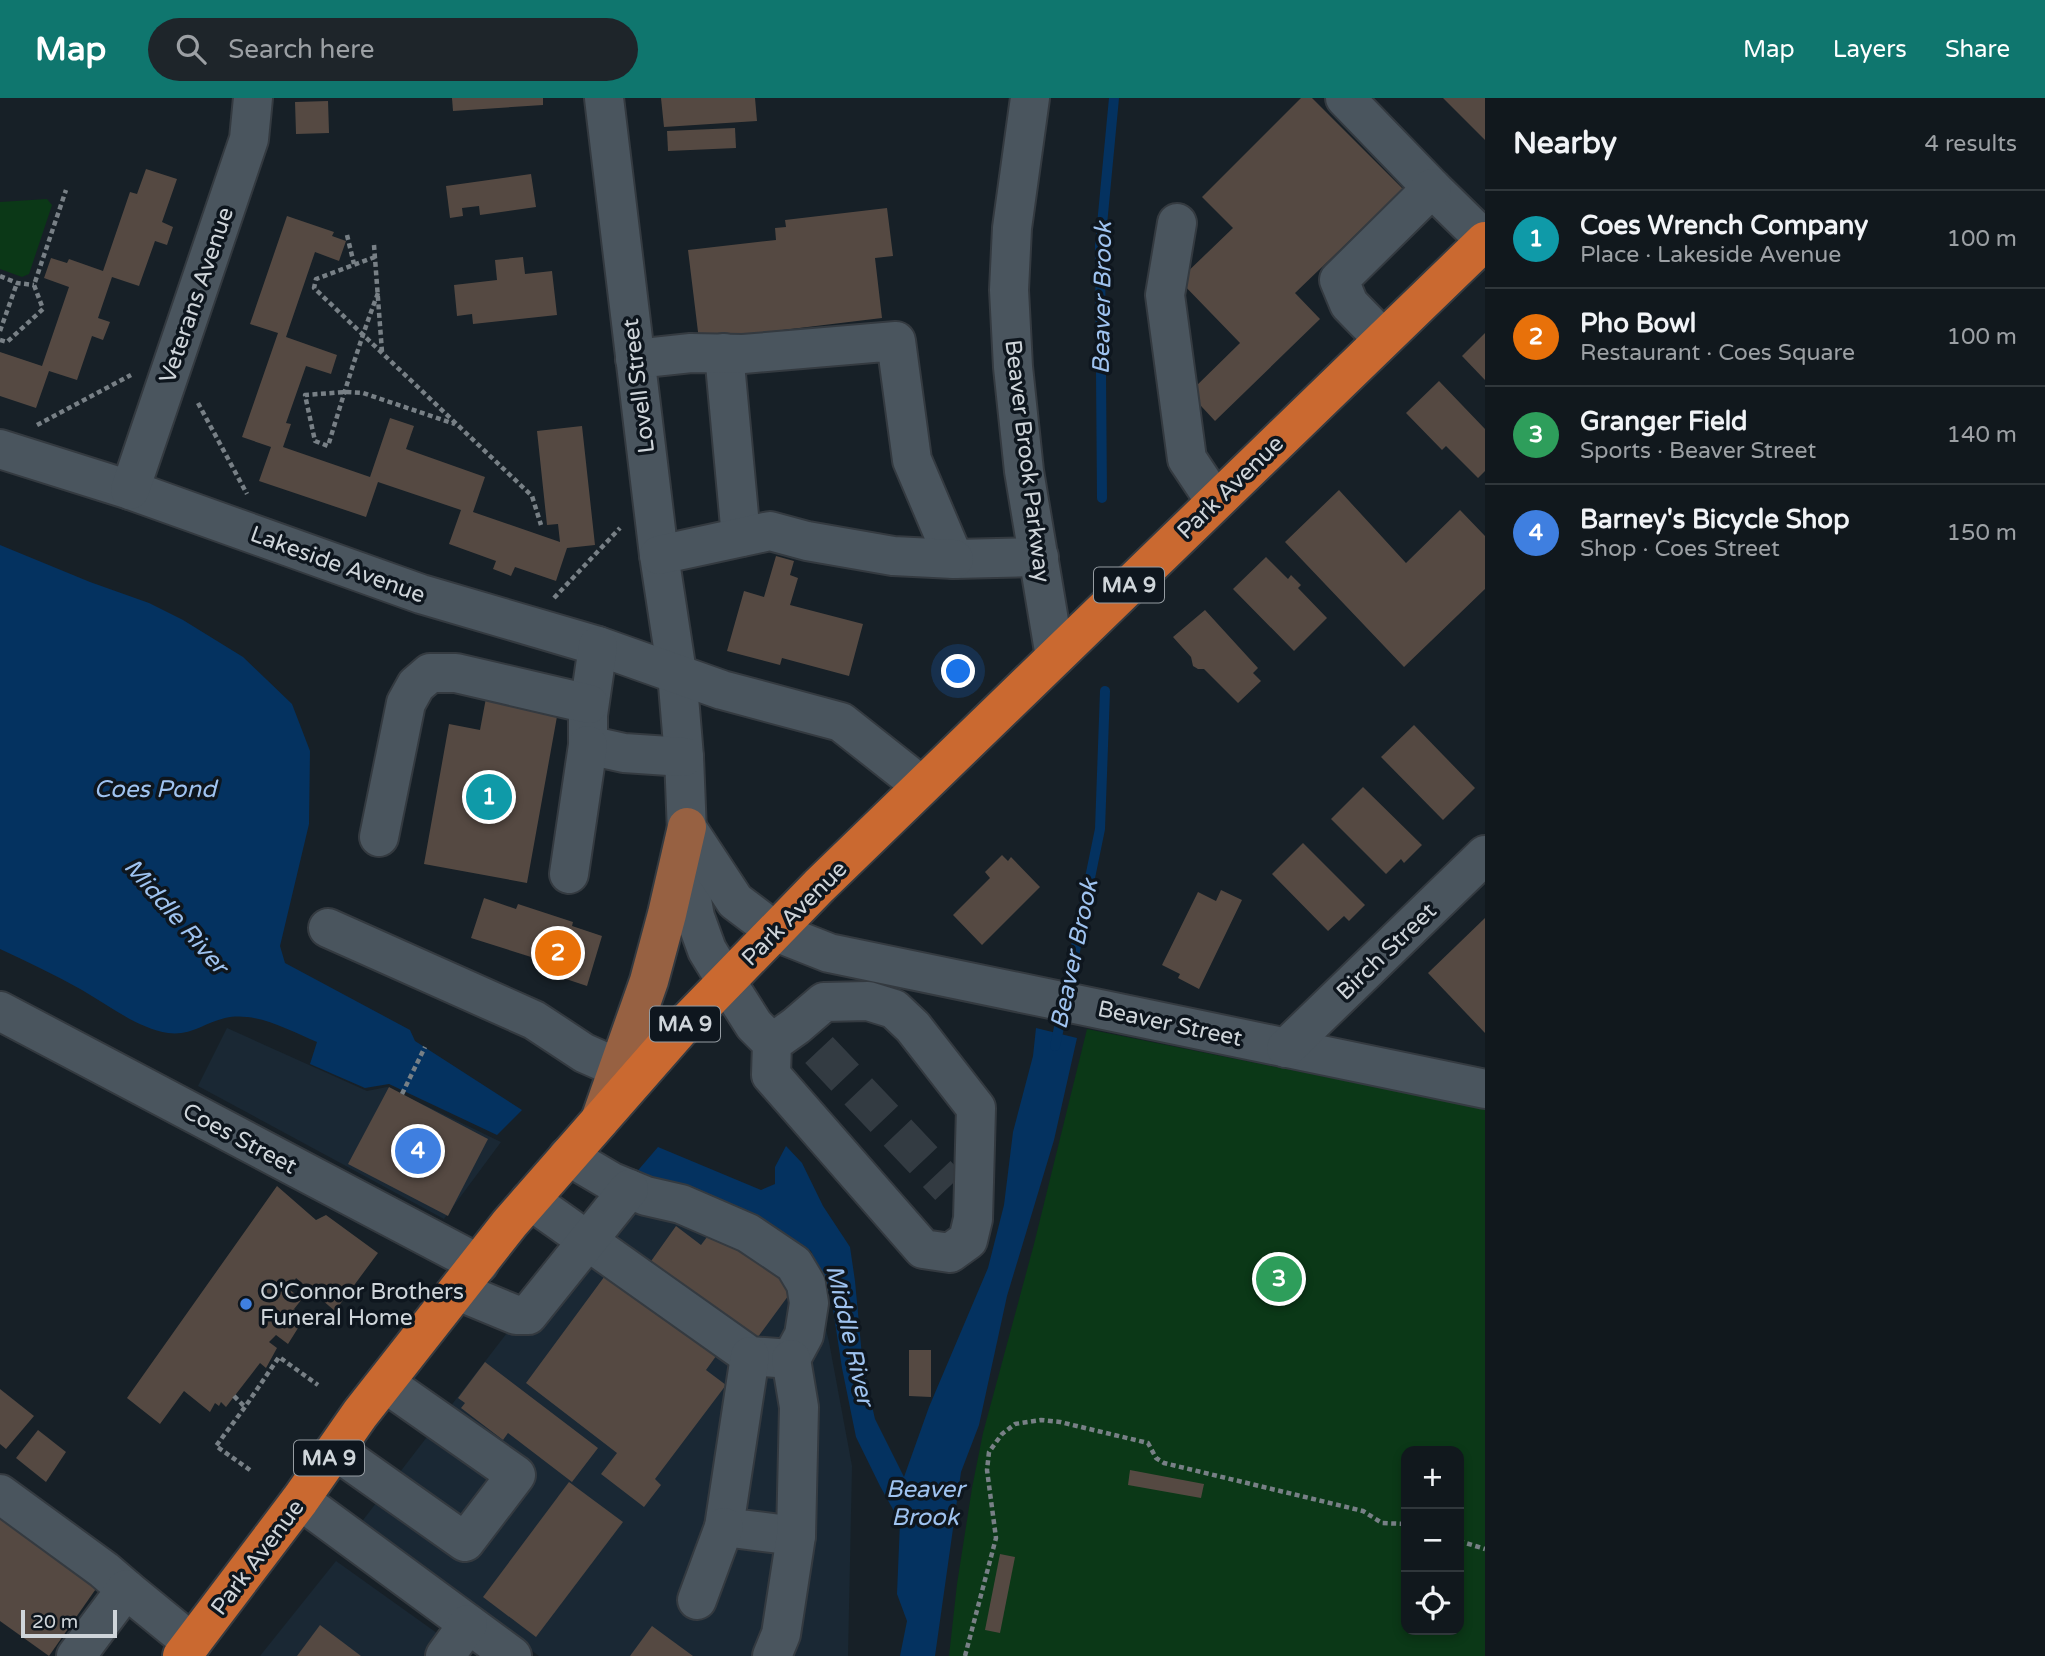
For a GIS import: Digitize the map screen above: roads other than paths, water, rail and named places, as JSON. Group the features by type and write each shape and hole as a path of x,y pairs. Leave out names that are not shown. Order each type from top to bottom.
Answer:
{"highway":[{"name":"Park Avenue","path":"187,1650 385,1383 530,1200 726,981 819,886 1485,240"}],"main road":[{"path":"600,1120 649,981 687,827"}],"street":[{"name":"Veterans Avenue","path":"130,490 249,139 253,98"},
{"name":"Lovell Street","path":"604,98 659,555 677,673 684,757 689,883 695,917 707,950 754,1026 796,1040"},
{"name":"Beaver Brook Parkway","path":"1030,98 1012,228 1009,290 1013,367 1024,471 1055,657"},
{"path":"1345,98 1485,240"},
{"path":"1383,339 1349,304 1339,280 1432,188"},
{"path":"1177,223 1165,295 1187,459 1216,501"},
{"path":"635,359 691,353 743,354 896,341 912,460 954,559"},
{"path":"723,354 740,537"},
{"name":"Lakeside Avenue","path":"0,449 130,490 421,594 598,646 722,690 841,722 922,786"},
{"path":"659,555 770,531 807,541 893,556 954,559 1039,557"},
{"path":"569,874 588,745 589,704 598,646"},
{"path":"379,837 406,703 416,685 430,673 456,673 589,704"},
{"path":"588,745 654,756 684,757"},
{"name":"Beaver Street","path":"687,827 735,901 776,932 829,953 1485,1089"},
{"name":"Birch Street","path":"1286,1048 1485,855"},
{"path":"328,928 534,1020 584,1053 618,1068"},
{"path":"914,1027 923,972"},
{"path":"868,1001 894,1009 914,1027 976,1108 973,1219 968,1240 950,1253 923,1249 771,1075 796,1040 824,1002 868,1001"},
{"name":"Coes Street","path":"0,1011 469,1277 516,1315 528,1315 588,1242"},
{"path":"568,1156 612,1182 646,1196 681,1204 748,1233 794,1264 806,1284 809,1303 804,1335 791,1359 799,1407 796,1536 782,1634 772,1656"},
{"path":"949,1187 973,1219"},
{"path":"588,1242 629,1189"},
{"path":"530,1200 750,1356 791,1359"},
{"path":"697,1600 724,1527 750,1356"},
{"path":"335,1450 465,1542 516,1475 385,1383"},
{"path":"0,1494 104,1570 187,1650"},
{"path":"300,1500 512,1656"},
{"path":"724,1527 796,1536"},
{"path":"76,1656 126,1589"},
{"path":"445,1656 468,1624"}],"water":[{"name":"Coes Pond","path":"0,545 149,603 183,620 243,657 292,704 310,751 309,824 280,946 285,963 410,1030 415,1041 522,1110 497,1135 389,1084 365,1088 310,1064 317,1042 272,1023 237,1017 217,1020 184,1033 156,1030 134,1021 72,984 0,949"},
{"name":"Beaver Brook","path":"1036,1028 1077,1038 1054,1140 1007,1296 979,1425 961,1472 935,1656 900,1656 907,1621 897,1594 900,1522 856,1437 831,1296 811,1251 771,1225 634,1175 658,1147 761,1190 775,1184 775,1167 786,1146 802,1163 823,1206 850,1247 863,1367 875,1419 904,1477 929,1407 988,1268 1004,1205 1013,1132 1033,1056"}],"waterway":[{"name":"Beaver Brook","path":"1102,498 1100,246 1114,98"},
{"name":"Beaver Brook","path":"1066,995 1100,829 1105,691"},
{"name":"Beaver Brook","path":"1055,1046 1063,1009"}],"tunnel":[{"path":"819,1050 949,1187"}],"place":[{"name":"Coes Wrench Company","path":"489,797"},
{"name":"Pho Bowl","path":"558,953"},
{"name":"Barney's Bicycle Shop","path":"418,1151"},
{"name":"Granger Field","path":"1279,1279"},
{"name":"O'Connor Brothers Funeral Home","path":"246,1304"}],"water label":[{"name":"Middle River","path":"176,916"},
{"name":"Middle River","path":"850,1335"}]}
